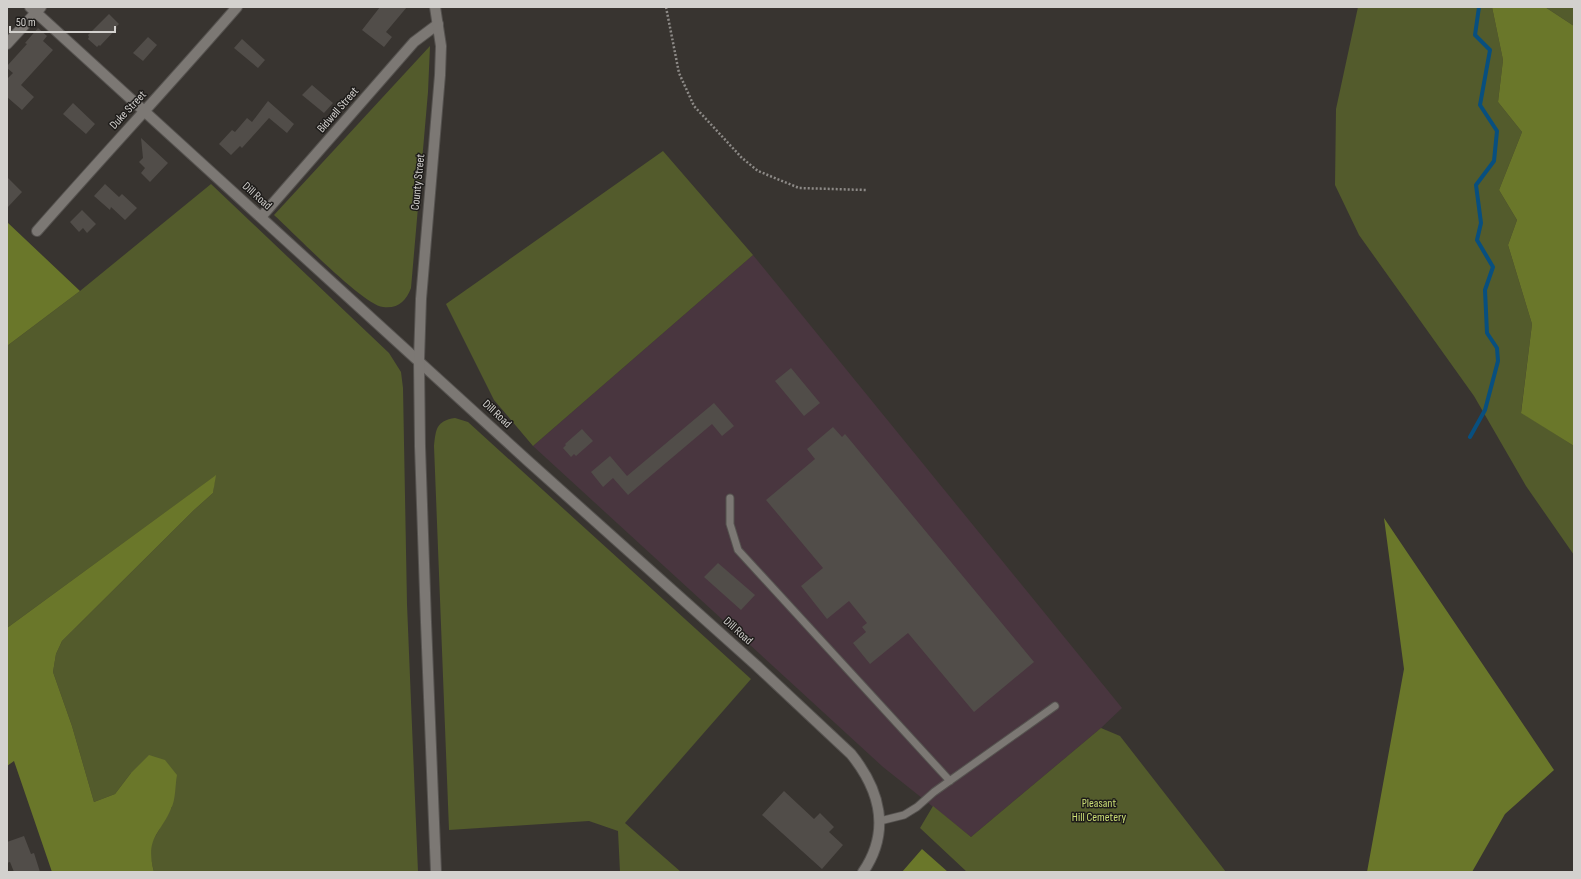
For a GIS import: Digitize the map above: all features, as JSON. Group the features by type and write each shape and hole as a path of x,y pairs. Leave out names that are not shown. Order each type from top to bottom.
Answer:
{"street":[{"name":"Duke Street","path":"37,231 238,7"},
{"name":"County Street","path":"435,7 440,46 440,75 421,300 419,360 420,446 436,872"},
{"name":"Dill Road","path":"35,9 534,466 757,666 851,754 863,769 872,785 878,803 880,821 875,848 863,872"},
{"path":"7,44 35,9"},
{"name":"Bidwell Street","path":"262,217 414,42 438,24"}],"lane":[{"path":"730,498 730,524 738,550 950,781"},
{"path":"880,821 904,815 917,807 934,792 1055,706"}],"path":[{"path":"666,7 679,73 694,106 742,158 758,171 799,188 866,190"}],"shaded area":[{"path":"753,255 1122,708 1101,728 971,837 883,767 533,446"}],"green space":[{"path":"1358,7 1492,7 1503,60 1498,102 1522,132 1499,190 1517,220 1508,245 1532,324 1521,412 1574,446 1574,555 1526,486 1474,396 1359,235 1335,185 1336,109"},
{"path":"1492,7 1545,7 1574,26 1574,446 1521,413 1532,324 1508,245 1517,220 1499,190 1522,132 1498,102 1503,60"},
{"path":"1545,7 1574,7 1574,26"},
{"path":"430,46 428,92 411,288 407,297 401,303 393,307 383,307 373,303 360,294 328,267 274,215"},
{"path":"663,151 753,255 533,446 494,400 446,304"},
{"path":"211,184 389,353 401,372 403,388 407,604 418,872 154,872 151,859 151,844 172,807 131,773 115,794 94,802 72,726 53,672 56,654 62,641 213,493 215,476 7,628 7,346 80,291"},
{"path":"7,222 80,291 7,346"},
{"path":"455,418 468,422 751,679 625,823 681,872 620,872 618,831 589,821 449,830 434,446 435,435 438,427 444,421"},
{"path":"216,475 213,493 62,641 56,654 53,672 72,726 94,802 115,794 131,773 149,755 165,760 177,775 173,805 152,844 151,852 154,872 52,872 14,761 7,766 7,628"},
{"path":"1384,518 1554,770 1505,814 1472,872 1367,872 1404,669"},
{"name":"Pleasant Hill Cemetery","path":"1101,728 1120,736 1226,872 967,872 920,828 933,806 971,837"},
{"path":"922,849 948,872 902,872"}],"building":[{"path":"380,7 407,7 386,32 392,37 384,47 362,30"},
{"path":"109,14 119,24 100,46 99,45 97,47 88,39 88,35"},
{"path":"38,28 47,36 43,41 53,50 21,85 34,97 22,110 7,97 7,79 13,73 7,68 7,66 27,44 25,43"},
{"path":"148,37 157,45 143,61 133,53"},
{"path":"242,39 265,60 258,68 234,48"},
{"path":"312,85 333,103 324,113 302,95"},
{"path":"268,101 294,124 287,133 269,118 242,148 240,146 231,155 219,144 232,130 235,132 247,118 252,122"},
{"path":"73,103 95,124 86,134 63,114"},
{"path":"141,138 168,163 150,182 141,173 145,168 139,162 143,158"},
{"path":"7,177 22,192 7,208"},
{"path":"105,184 119,197 122,194 137,208 125,220 111,207 110,210 94,196"},
{"path":"82,210 96,224 87,233 83,228 79,232 70,222"},
{"path":"791,368 820,403 804,416 775,381"},
{"path":"714,403 734,426 722,436 712,424 628,495 613,478 603,487 591,472 610,456 627,476"},
{"path":"833,427 842,437 845,434 1034,662 974,712 908,633 870,664 853,643 866,632 862,627 867,623 849,601 827,619 801,586 823,568 766,500 815,459 807,449"},
{"path":"582,429 593,441 576,456 574,454 571,457 563,448 566,445 565,444"},
{"path":"718,563 755,595 741,610 704,577"},
{"path":"784,791 814,819 820,813 834,827 829,832 843,845 822,869 762,815"},
{"path":"24,836 31,854 34,853 40,872 14,872 10,862 7,863 7,842"}],"waterway":[{"path":"1470,437 1485,410 1498,361 1497,348 1487,333 1485,290 1493,267 1477,240 1481,223 1476,185 1494,161 1497,131 1480,105 1490,50 1475,35 1479,7"}]}
